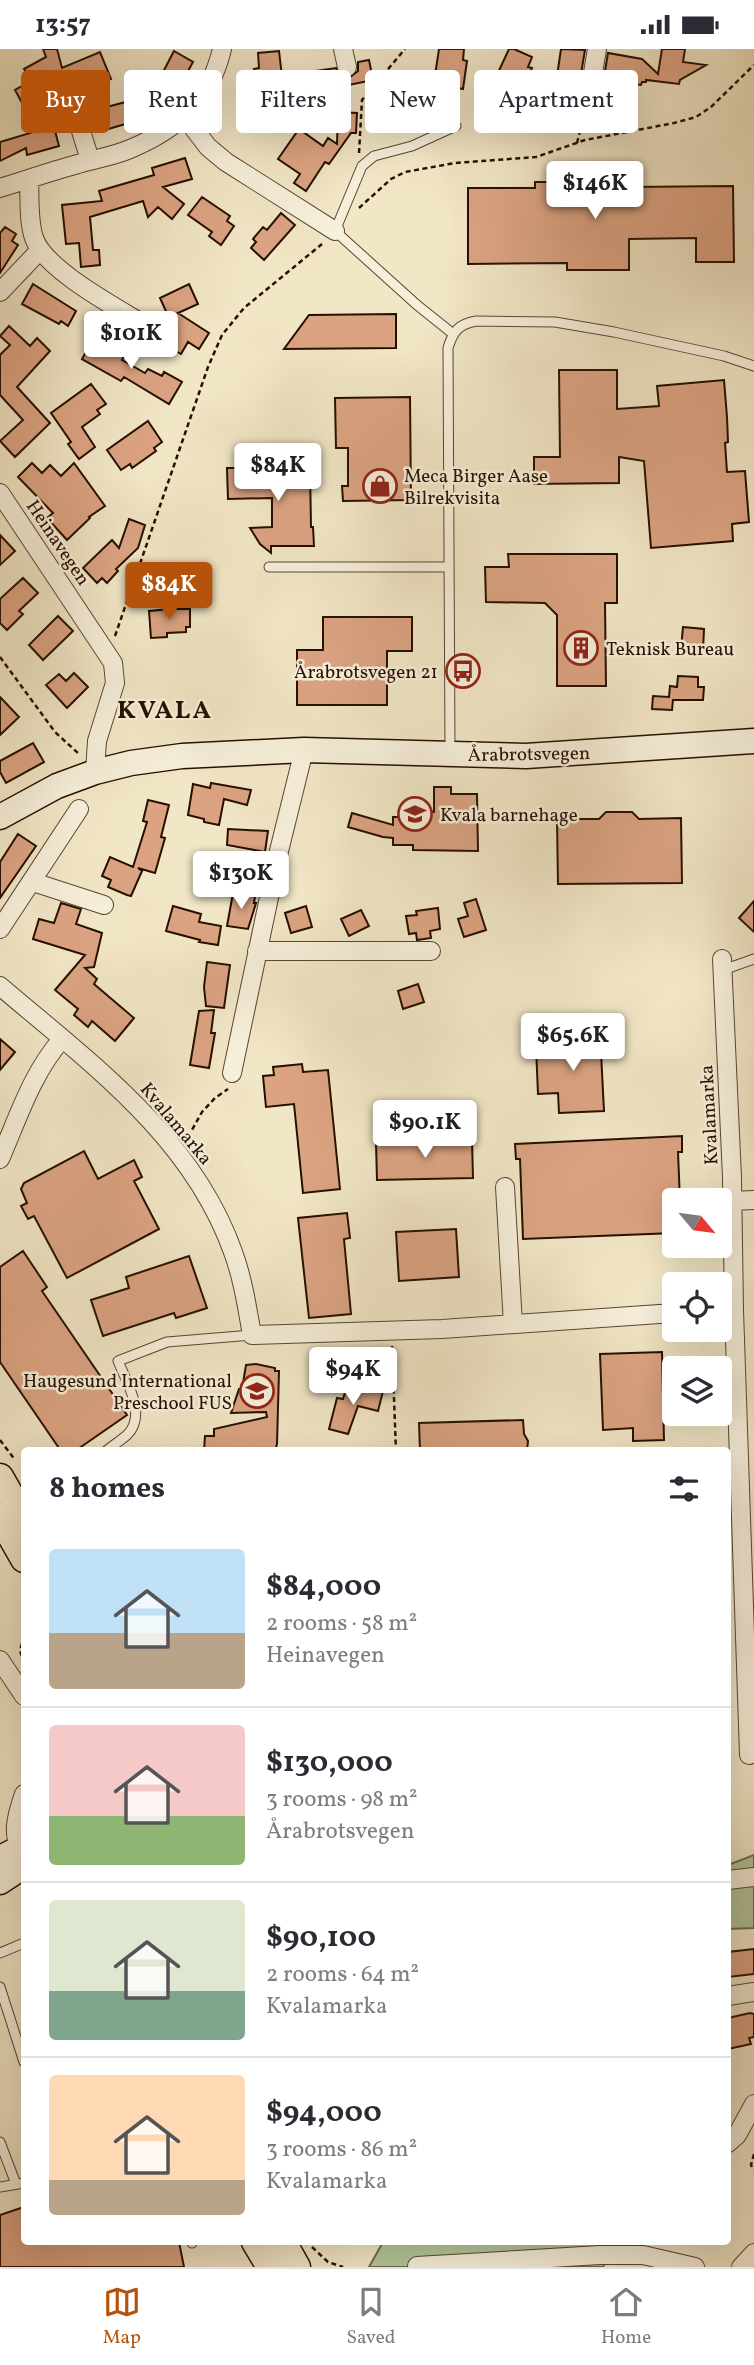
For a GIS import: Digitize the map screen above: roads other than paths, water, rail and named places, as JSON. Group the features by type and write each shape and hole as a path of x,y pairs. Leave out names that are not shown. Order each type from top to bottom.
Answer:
{"main road":[{"name":"Årabrotsvegen","path":"0,817 57,786 92,773 131,763 182,756 304,750 526,756 754,741"},
{"path":"9,1471 21,1509"},
{"path":"0,1517 21,1554"},
{"path":"0,1882 18,1856"},
{"path":"257,2245 270,2267"},
{"path":"285,2245 297,2267"}],"street":[{"path":"215,70 222,49"},
{"path":"343,49 347,67"},
{"path":"593,70 597,49"},
{"path":"82,133 90,160"},
{"path":"0,188 129,149 160,133"},
{"path":"197,133 208,147 226,162 335,231"},
{"path":"29,179 32,227 40,250 60,271 153,330"},
{"path":"0,292 40,250"},
{"name":"Heinavegen","path":"0,493 109,654 116,673 97,741 92,773"},
{"path":"232,1073 257,951 304,750"},
{"path":"0,929 79,809"},
{"path":"33,882 104,905"},
{"path":"257,951 431,951"},
{"name":"Kvalamarka","path":"722,965 731,1188"},
{"name":"Kvalamarka","path":"0,986 127,1095 179,1152 205,1190 234,1253 252,1335"},
{"path":"0,1159 34,1078 45,1058 62,1039"},
{"path":"505,1187 513,1324"},
{"path":"732,1201 754,1201"},
{"path":"252,1335 513,1324 662,1314"},
{"name":"Kvalamarka","path":"728,1342 750,1755"},
{"path":"0,1660 21,1692"},
{"path":"18,1856 15,1821 21,1803"},
{"path":"731,1881 754,1877"},
{"path":"731,1996 754,1992"},
{"path":"731,2140 737,2135 754,2104"},
{"path":"741,2267 754,2253"},
{"path":"417,2266 643,2255 695,2267"}],"lane":[{"path":"439,133 412,146 374,156 362,166 335,231 452,333"},
{"path":"450,755 448,348 452,333 463,323 476,321 555,323 614,332 724,356 754,366"},
{"path":"268,568 449,567"},
{"path":"722,965 754,959"},
{"path":"111,1447 129,1433 135,1421 135,1406 118,1361 167,1342 252,1335"},
{"path":"0,1952 21,1945"},
{"path":"0,1989 21,2053"},
{"path":"0,2142 20,2184 0,2187"}],"place":[{"name":"Meca Birger Aase Bilrekvisita","path":"380,486"},
{"name":"Teknisk Bureau","path":"581,648"},
{"name":"Årabrotsvegen 21","path":"463,671"},
{"name":"Kvala barnehage","path":"415,814"},
{"name":"Haugesund International Preschool FUS","path":"257,1391"}],"district":[{"name":"KVALA","path":"165,709"}]}
